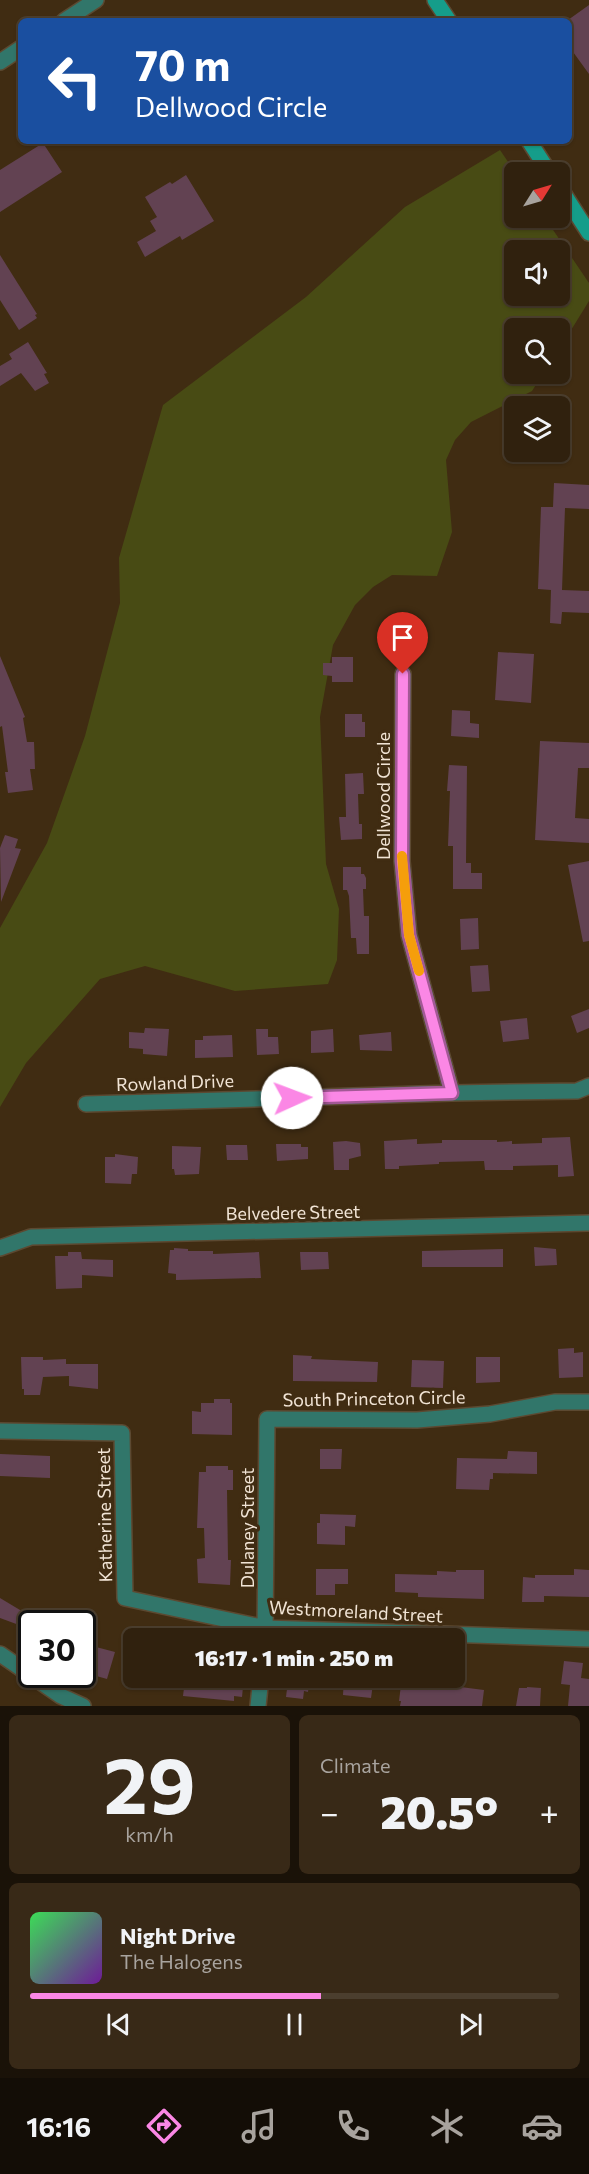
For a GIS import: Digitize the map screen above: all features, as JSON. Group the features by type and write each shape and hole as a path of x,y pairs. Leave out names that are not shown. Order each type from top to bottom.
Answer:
{"main road":[{"path":"435,0 447,18"},
{"path":"531,144 543,162"},
{"path":"570,204 589,233"}],"street":[{"path":"69,18 96,0"},
{"path":"0,62 18,50"},
{"name":"Dellwood Circle","path":"403,674 402,861 409,935 452,1093"},
{"name":"Rowland Drive","path":"86,1104 577,1091 589,1086"},
{"name":"Belvedere Street","path":"0,1248 31,1237 589,1223"},
{"name":"South Princeton Circle","path":"267,1419 417,1420 490,1414 555,1402 589,1402"},
{"name":"Dulaney Street","path":"266,1628 267,1419"},
{"name":"Katherine Street","path":"0,1431 122,1432 124,1598"},
{"name":"Westmoreland Street","path":"124,1598 246,1628"},
{"name":"Westmoreland Street","path":"465,1637 589,1639"},
{"path":"0,1654 61,1696 83,1706"},
{"path":"258,1706 260,1688"}],"shaded area":[{"path":"500,150 508,162 504,162 504,228 552,228 560,240 504,240 504,306 570,306 570,255 589,283 589,301 570,332 570,318 504,318 504,384 537,384 532,391 522,396 504,396 504,405 471,422 455,440 446,460 452,532 437,576 392,575 373,587 355,605 333,645 320,717 326,864 339,909 337,960 328,984 235,991 145,966 100,979 26,1063 0,1107 0,928 47,843 85,736 120,603 119,558 163,405 306,297 405,207"}],"building":[{"path":"589,5 589,74 572,51 571,18"},
{"path":"44,144 62,172 0,212 0,170"},
{"path":"186,175 214,221 182,240 180,236 145,257 137,242 156,231 150,221 157,217 145,197"},
{"path":"0,255 37,314 35,315 37,318 19,330 0,300"},
{"path":"28,342 47,373 44,374 49,383 35,391 21,373 0,386 0,366 12,359 9,354"},
{"path":"554,483 589,485 589,509 565,508 562,590 589,591 589,613 562,612 561,624 550,623 551,590 538,589 541,507 553,507"},
{"path":"498,652 534,654 531,703 495,700"},
{"path":"0,656 25,717 23,718 27,742 34,742 35,769 30,769 33,790 8,793 5,772 8,772 2,726 0,727"},
{"path":"332,657 353,657 353,682 332,682 332,676 323,675 323,663 332,663"},
{"path":"452,710 470,711 470,723 479,724 479,738 451,736"},
{"path":"345,714 362,714 362,722 365,722 365,737 345,737"},
{"path":"540,741 589,743 589,768 578,768 575,818 589,819 589,843 535,840"},
{"path":"449,765 467,766 466,863 471,863 471,873 482,873 482,889 453,889 453,846 448,846"},
{"path":"363,773 364,794 358,794 362,839 341,840 339,817 346,817 345,774"},
{"path":"5,835 18,839 15,848 21,849 1,902 0,848"},
{"path":"589,861 589,941 583,942 568,865"},
{"path":"343,867 361,867 361,874 364,874 366,878 366,889 363,889 364,916 369,916 369,954 357,954 356,938 351,938 349,896 347,890 343,890"},
{"path":"478,918 479,949 461,950 460,919"},
{"path":"488,965 490,991 472,992 470,966"},
{"path":"589,1009 589,1028 577,1033 571,1016"},
{"path":"527,1018 529,1039 503,1042 500,1021"},
{"path":"145,1028 169,1029 167,1056 143,1054 143,1049 129,1048 129,1032 144,1033"},
{"path":"256,1029 268,1029 268,1037 278,1037 279,1054 257,1055"},
{"path":"333,1029 334,1052 311,1053 311,1031"},
{"path":"391,1032 392,1051 360,1050 359,1035"},
{"path":"232,1035 233,1057 195,1058 195,1040 203,1040 203,1036"},
{"path":"570,1137 574,1176 558,1177 558,1165 513,1166 513,1170 485,1170 484,1161 439,1162 439,1164 385,1169 384,1141 417,1139 417,1144 442,1143 442,1140 497,1140 497,1142 512,1141 512,1144 542,1143 542,1138"},
{"path":"333,1142 360,1143 361,1156 349,1159 349,1170 334,1170"},
{"path":"276,1144 301,1144 301,1147 308,1147 308,1159 277,1161"},
{"path":"226,1145 247,1145 248,1160 227,1160"},
{"path":"172,1146 201,1147 199,1174 175,1175 172,1169"},
{"path":"115,1154 138,1157 137,1174 132,1174 131,1184 105,1183 105,1157 115,1157"},
{"path":"534,1247 556,1249 557,1265 535,1266"},
{"path":"188,1249 188,1251 213,1251 213,1254 259,1252 261,1278 176,1280 176,1274 168,1273 170,1250"},
{"path":"503,1249 503,1267 422,1267 422,1251"},
{"path":"68,1252 81,1252 82,1259 113,1260 113,1277 82,1275 82,1288 56,1289 55,1256 68,1256"},
{"path":"300,1252 328,1252 329,1269 301,1270"},
{"path":"574,1348 574,1353 583,1352 583,1377 559,1378 558,1349"},
{"path":"293,1355 312,1356 311,1359 378,1362 377,1382 293,1381"},
{"path":"21,1357 43,1357 43,1360 66,1359 66,1364 98,1364 98,1389 69,1386 69,1376 43,1377 40,1395 24,1395"},
{"path":"476,1357 500,1357 500,1382 476,1383"},
{"path":"412,1360 444,1361 443,1388 411,1387"},
{"path":"214,1399 230,1399 232,1403 232,1435 192,1434 192,1411 201,1412 201,1403 214,1403"},
{"path":"320,1449 342,1449 341,1469 320,1469"},
{"path":"508,1451 537,1452 537,1474 493,1473 489,1490 456,1489 457,1458 507,1459"},
{"path":"0,1454 50,1456 50,1478 0,1476"},
{"path":"206,1466 228,1466 228,1470 233,1470 233,1490 227,1490 230,1585 198,1583 197,1559 205,1558 204,1528 197,1528 199,1472 206,1472"},
{"path":"320,1514 356,1515 355,1527 345,1526 345,1545 317,1544 317,1523 320,1523"},
{"path":"316,1569 348,1569 348,1584 335,1584 335,1595 316,1595"},
{"path":"574,1569 589,1570 589,1597 544,1596 544,1602 522,1602 523,1577 574,1575"},
{"path":"456,1570 484,1570 484,1599 418,1597 418,1593 395,1592 395,1574 437,1575 437,1571 456,1572"},
{"path":"0,1598 20,1610 18,1610 18,1625 0,1618"},
{"path":"96,1647 115,1652 107,1679 96,1676"},
{"path":"564,1661 583,1663 581,1678 589,1679 589,1706 568,1706 570,1685 561,1684"},
{"path":"184,1688 243,1688 242,1697 234,1696 234,1701 183,1696"},
{"path":"281,1688 309,1688 308,1692 304,1691 303,1699 286,1697 287,1689"},
{"path":"343,1688 372,1688 371,1698 343,1695"},
{"path":"401,1688 465,1688 484,1690 482,1706 400,1706 401,1701 399,1701"},
{"path":"519,1688 541,1688 540,1706 516,1706"}],"slow traffic":[{"path":"402,856 409,935 419,971"}],"route":[{"path":"292,1098 452,1093 409,935 402,861 403,674"}]}
